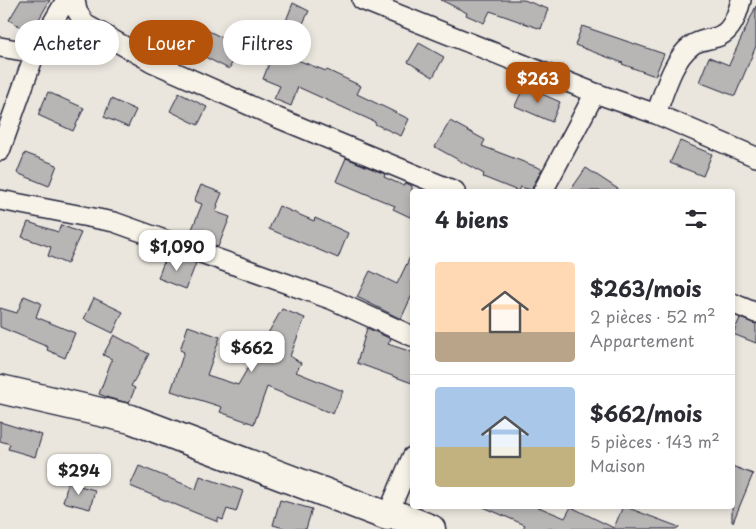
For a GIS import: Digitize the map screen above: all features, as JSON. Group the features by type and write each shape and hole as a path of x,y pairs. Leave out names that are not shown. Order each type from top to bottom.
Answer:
{"highway":[{"path":"0,389 131,419 390,520 431,529"}],"street":[{"path":"54,20 66,0"},
{"path":"75,0 77,11 85,24 152,62 278,118 450,189"},
{"path":"362,0 595,93 656,114 756,157"},
{"path":"656,114 676,62 691,45 702,40 717,38 726,33 737,15 741,0"},
{"path":"0,47 15,50"},
{"path":"0,151 31,65"},
{"path":"544,189 595,93"},
{"path":"0,200 114,222 333,300 410,335"},
{"path":"735,304 756,313"},
{"path":"390,520 410,463"}],"building":[{"path":"21,0 50,0 38,20 15,20 15,24 9,20"},
{"path":"441,0 524,0 548,9 541,29 490,11 484,23"},
{"path":"293,3 309,11 305,20 286,20"},
{"path":"756,6 756,46 735,96 699,82 709,57 729,65"},
{"path":"582,26 664,54 655,76 575,45"},
{"path":"213,33 223,38 223,65 231,65 229,69 213,61"},
{"path":"419,43 444,57 433,77 408,62"},
{"path":"269,65 310,65 327,70 361,86 357,94 409,119 401,136 298,87 291,106 274,99 280,86 263,79"},
{"path":"524,86 560,102 552,122 515,106"},
{"path":"48,92 84,108 73,131 38,115"},
{"path":"179,93 207,107 198,125 170,111"},
{"path":"111,99 136,110 128,127 104,117"},
{"path":"450,121 485,140 482,146 542,169 532,189 520,187 519,189 513,189 483,177 484,174 435,147"},
{"path":"680,141 712,154 703,176 670,163"},
{"path":"25,153 57,165 49,186 17,173"},
{"path":"346,158 385,174 384,177 404,186 406,183 412,186 412,189 410,189 410,217 393,209 395,206 336,181"},
{"path":"586,168 618,189 571,189"},
{"path":"201,185 222,193 216,212 230,217 218,247 189,237 202,204 194,201"},
{"path":"279,206 314,221 315,218 348,233 338,258 269,229"},
{"path":"28,222 58,232 61,225 81,233 67,264 48,256 51,247 22,237"},
{"path":"166,256 179,261 181,258 196,263 186,289 158,278"},
{"path":"410,257 410,299 401,319 357,297 370,271 397,284"},
{"path":"24,296 41,303 36,317 75,333 65,358 47,350 48,347 0,327 0,308 17,313"},
{"path":"94,298 123,312 113,333 84,319"},
{"path":"282,309 305,318 290,356 301,363 296,372 343,391 333,414 267,387 254,424 220,412 222,407 171,391 184,352 180,350 188,326 220,337 207,375 238,385"},
{"path":"740,318 756,324 756,343 735,335 735,329"},
{"path":"367,328 391,339 388,344 410,351 410,382 357,363"},
{"path":"114,335 149,354 131,386 135,388 129,403 99,394 112,359 103,355"},
{"path":"0,422 42,435 35,457 8,449 10,444 0,441"},
{"path":"139,466 196,489 200,476 243,491 236,512 227,509 223,520 218,518 218,522 130,486"},
{"path":"735,467 753,474 732,522 732,509 735,509"},
{"path":"68,483 95,490 90,509 63,502"},
{"path":"280,500 312,509 306,529 287,529 273,525"},
{"path":"488,509 543,509 565,518 570,509 575,509 614,528 622,509 631,509 679,527 678,529 523,529 525,525"}]}
